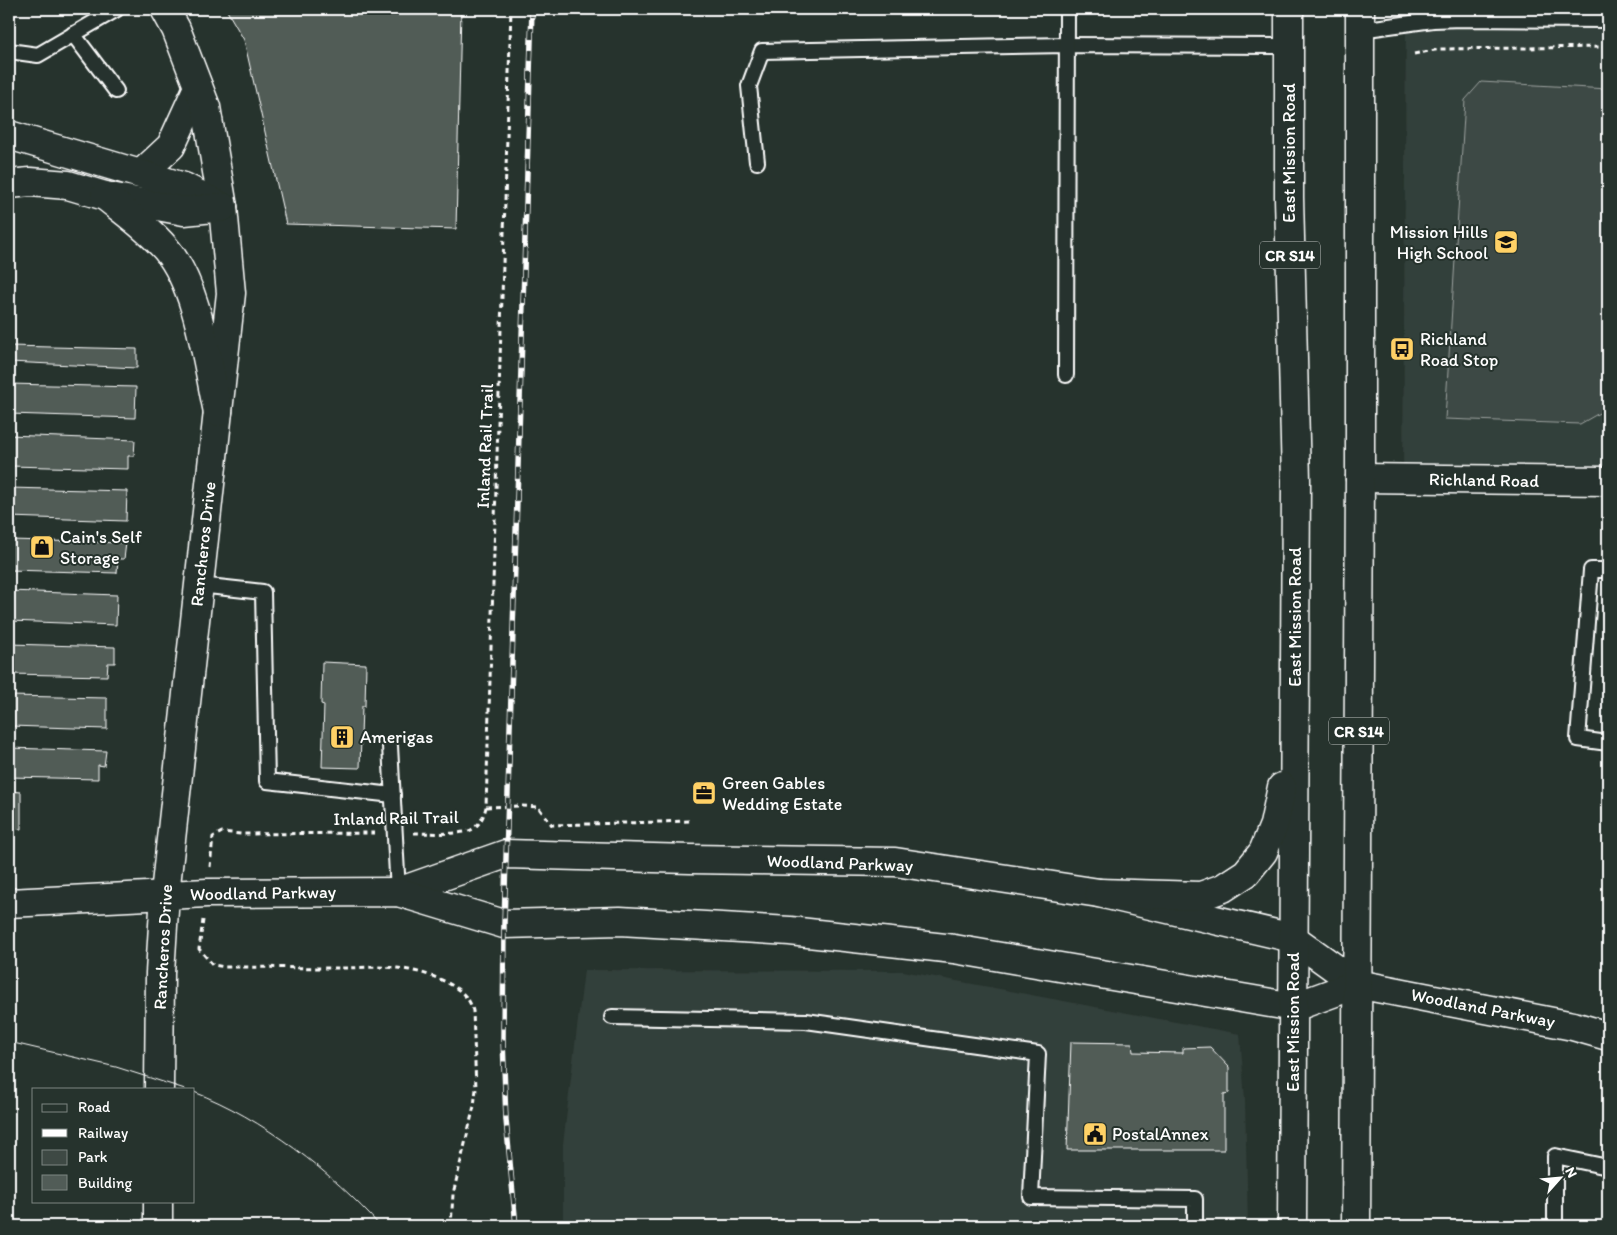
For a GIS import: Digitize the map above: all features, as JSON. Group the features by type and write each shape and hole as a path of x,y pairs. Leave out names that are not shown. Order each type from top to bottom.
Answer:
{"main road":[{"name":"Rancheros Drive","path":"159,1088 160,973 165,894 231,293 223,207 206,107 176,29 166,9"},
{"name":"East Mission Road","path":"1289,9 1289,197 1296,481 1292,1226"},
{"name":"CR S14","path":"1356,1226 1360,478 1360,19"},
{"path":"141,174 171,146 198,87"},
{"path":"9,135 184,187 223,207"},
{"path":"9,184 30,182 68,186 105,196 184,211 223,207"},
{"path":"105,196 152,234 167,250 178,266 194,302 218,412"},
{"name":"Richland Road","path":"1360,478 1608,481"},
{"path":"1099,893 1201,896 1223,888 1246,873 1263,852 1274,825 1295,724"},
{"name":"Woodland Parkway","path":"398,892 506,854 700,860 895,862 1099,893 1293,938 1358,984 1573,1026 1608,1036"},
{"name":"Woodland Parkway","path":"9,903 165,894 398,892 504,924 620,921 800,932 963,951 1294,1007 1358,984"},
{"path":"158,1202 158,1226"}],"lane":[{"path":"9,51 38,55 117,9"},
{"path":"1066,375 1067,9"},
{"path":"1360,19 1608,20"},
{"path":"73,34 116,91"},
{"path":"756,162 749,86 762,51 1067,45 1289,46"},
{"path":"1608,570 1591,570 1578,739 1608,743"},
{"path":"199,585 263,592 267,781 393,796"},
{"path":"390,746 398,892"},
{"path":"612,1017 806,1021 1038,1054 1031,1198 1195,1199 1195,1226"},
{"path":"1555,1226 1555,1156 1608,1167"}],"path":[{"name":"Inland Rail Trail","path":"451,1226 453,1194 471,1125 476,1089 473,1011 466,996 448,982 397,968 225,967 213,965 200,949 213,837 222,832 241,834 462,832 471,830 484,815 486,807 511,9"},
{"path":"1414,54 1440,48 1608,47"},
{"path":"486,807 522,806 538,808 552,825 693,821"}],"shaded area":[{"name":"Mission Hills High School","path":"1406,9 1608,9 1608,476 1403,479"},
{"path":"584,970 903,971 1240,1034 1245,1100 1248,1226 563,1226 563,1144"}],"green space":[{"path":"1481,82 1608,89 1608,408 1580,424 1445,419 1465,100"}],"building":[{"path":"226,9 461,9 456,229 286,224 244,40"},
{"path":"9,346 137,349 137,368 9,362"},
{"path":"9,384 136,387 135,418 9,414"},
{"path":"9,435 135,440 134,456 128,456 128,469 9,466"},
{"path":"9,488 127,491 126,521 9,517"},
{"path":"9,540 126,543 124,559 118,559 117,573 9,570"},
{"path":"9,591 117,595 116,625 9,621"},
{"path":"9,644 115,647 115,663 108,663 107,676 9,674"},
{"name":"Amerigas","path":"322,662 366,664 365,706 362,706 360,768 322,767 324,705 321,704"},
{"path":"9,696 107,698 107,729 9,726"},
{"path":"9,748 106,751 104,766 98,765 98,779 9,777"},
{"path":"9,791 21,792 21,829 9,828"},
{"path":"1071,1042 1132,1043 1133,1052 1183,1053 1183,1048 1210,1047 1229,1067 1229,1093 1224,1094 1224,1150 1067,1150"}],"tram line":[{"path":"9,1042 116,1067 182,1088"},
{"path":"195,1092 245,1116 294,1148 341,1186 380,1226"}],"railway":[{"path":"516,1226 506,1120 503,1040 504,924 532,9"}],"place":[{"name":"Mission Hills High School","path":"1506,242"},
{"name":"Richland Road Stop","path":"1402,349"},
{"name":"Cain's Self Storage","path":"42,547"},
{"name":"Amerigas","path":"342,737"},
{"name":"Green Gables Wedding Estate","path":"704,793"},
{"name":"PostalAnnex","path":"1095,1134"}]}
